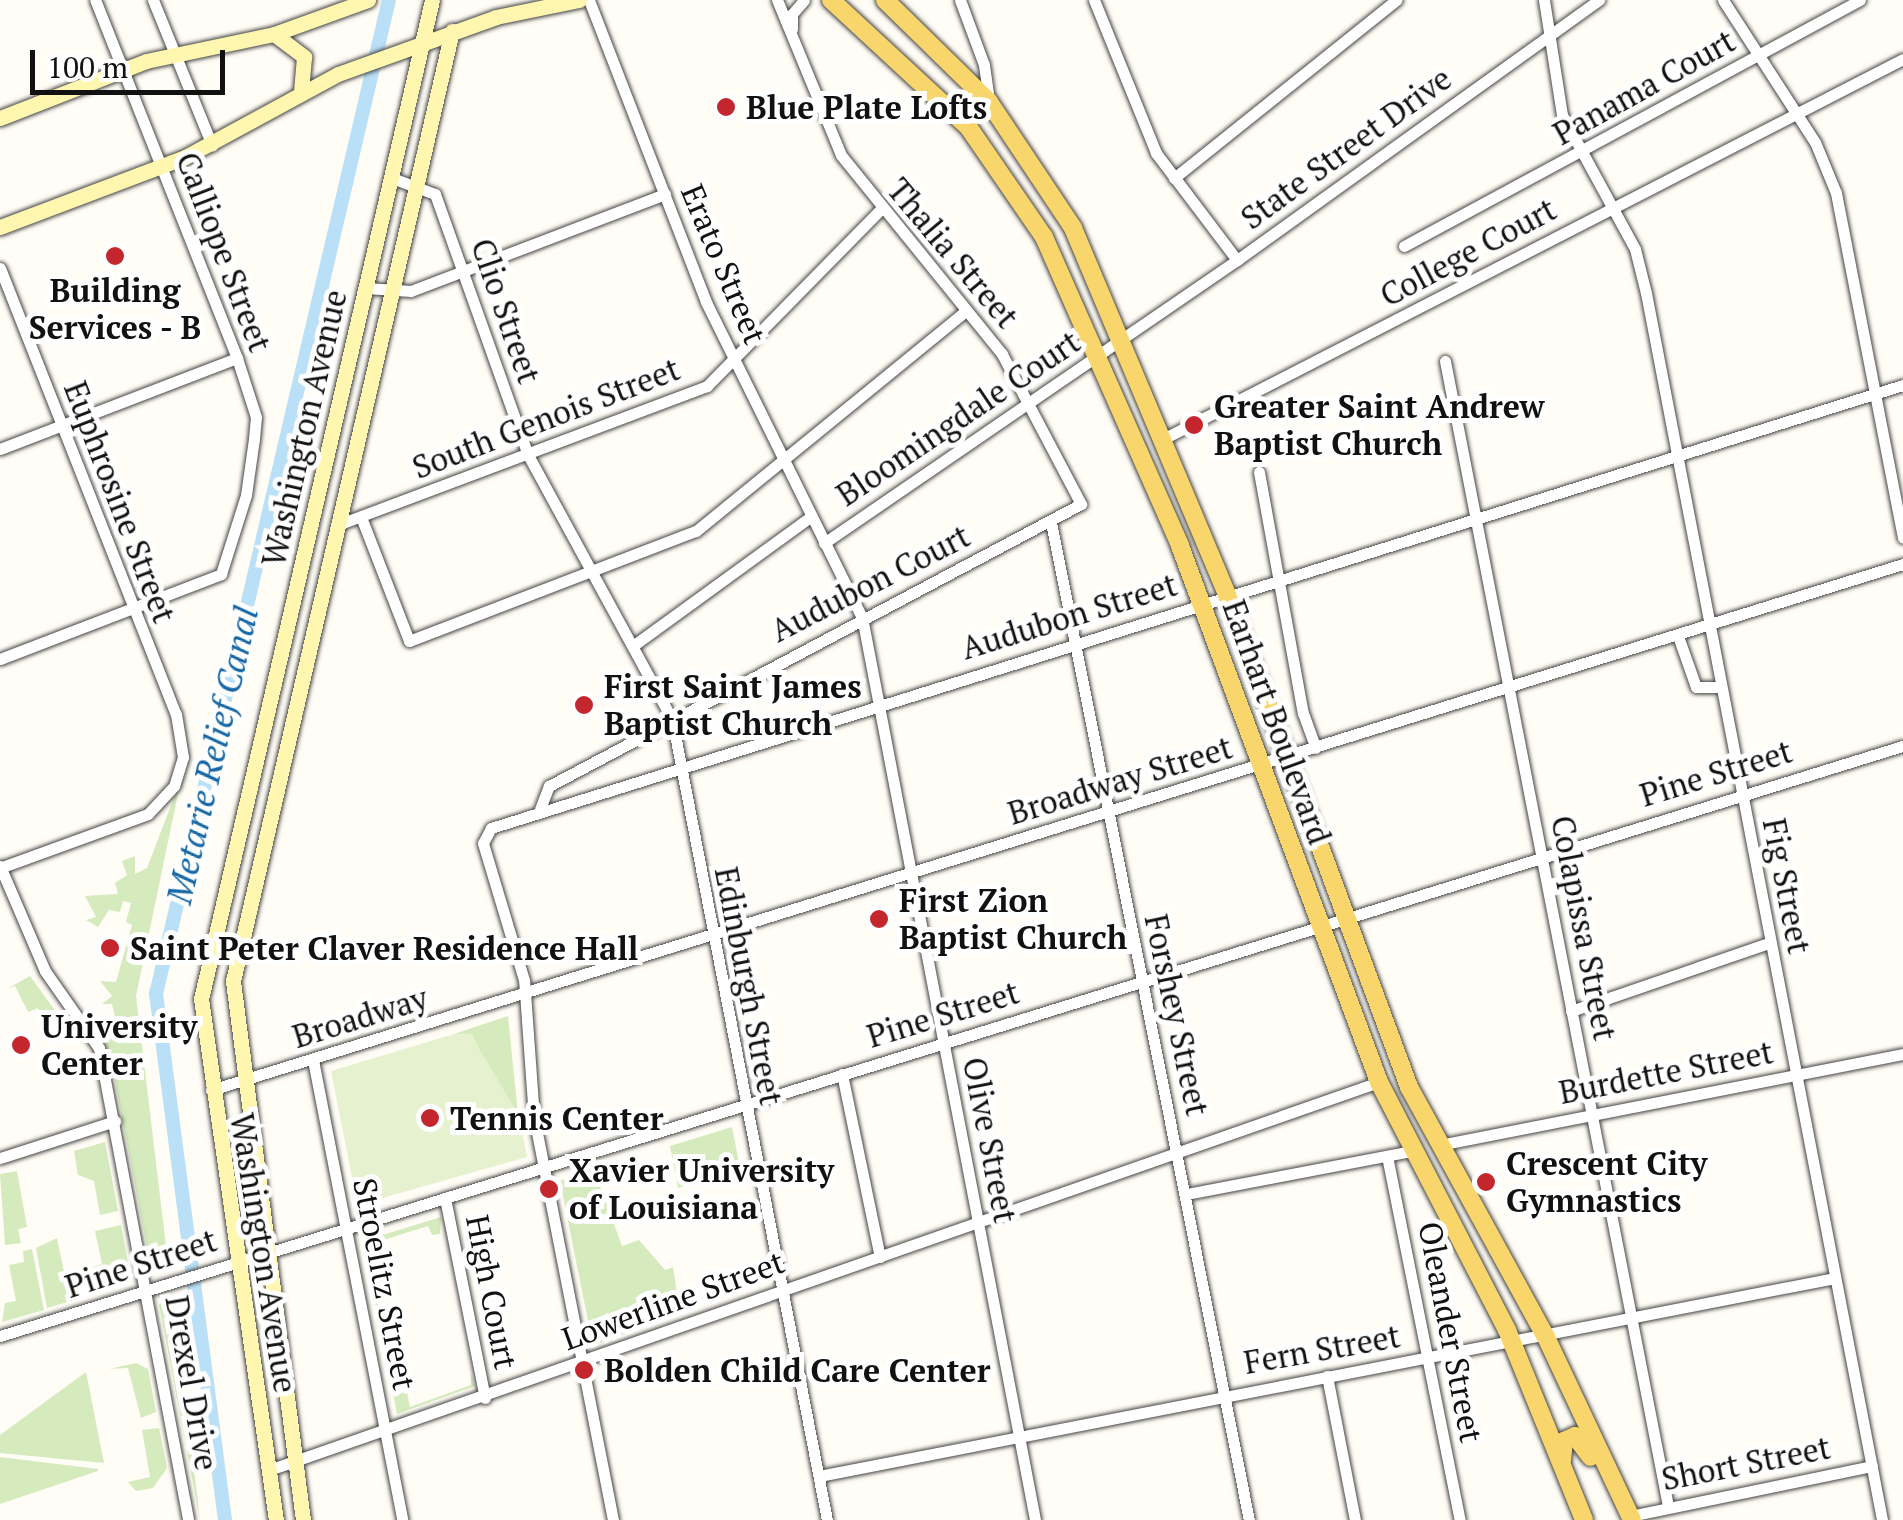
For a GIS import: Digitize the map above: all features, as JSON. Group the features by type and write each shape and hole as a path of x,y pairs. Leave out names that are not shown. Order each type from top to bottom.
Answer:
{"main road":[{"name":"Earhart Boulevard","path":"832,0 959,116 1026,204 1098,356 1202,602 1379,1082 1512,1342 1584,1520"},
{"name":"Earhart Boulevard","path":"890,4 989,102 1074,228 1227,595 1409,1087 1545,1336 1631,1518"},
{"path":"870,32 890,4"},
{"path":"1562,1466 1564,1441 1575,1436 1621,1497"}],"street":[{"name":"Calliope Street","path":"95,0 256,418 246,495 221,574 129,608"},
{"name":"Calliope Street","path":"153,0 212,144"},
{"name":"Washington Avenue","path":"276,1520 211,1090 201,999 432,0"},
{"path":"0,227 212,144 301,89 338,74 421,46 452,31 579,0"},
{"name":"Erato Street","path":"590,0 664,194 734,359 824,543"},
{"name":"Thalia Street","path":"776,0 841,154 880,209 1002,354 1081,504"},
{"path":"792,33 792,14 804,0"},
{"path":"960,0 984,64 989,102"},
{"path":"1094,0 1139,120 1174,178 1237,260"},
{"path":"1174,178 1396,0"},
{"name":"Fig Street","path":"1544,0 1555,91 1635,249 1646,294 1674,456 1882,1520"},
{"name":"State Street Drive","path":"1123,339 1599,0"},
{"path":"1723,0 1796,112 1836,194 1903,538"},
{"name":"Panama Court","path":"1404,246 1860,0"},
{"path":"0,118 174,53 274,34 362,2"},
{"name":"Washington Avenue","path":"304,1520 242,1081 233,981 452,31"},
{"path":"274,34 304,57 301,89"},
{"name":"College Court","path":"1162,439 1903,58"},
{"path":"392,178 417,187"},
{"name":"Clio Street","path":"417,187 435,194 528,455 634,645"},
{"path":"366,288 392,295 464,272 664,194"},
{"name":"South Genois Street","path":"340,524 708,386 880,209"},
{"name":"Euphrosine Street","path":"0,268 129,608 176,714 182,758 165,798 133,818 0,867"},
{"path":"361,518 409,641 696,531 966,311"},
{"name":"Bloomingdale Court","path":"824,543 1123,339"},
{"path":"0,449 236,358"},
{"name":"Colapissa Street","path":"1445,362 1512,688 1571,1011 1636,1320 1668,1506"},
{"path":"344,379 371,386"},
{"name":"Audubon Street","path":"525,995 484,835 540,809 680,772 1282,576 1903,385"},
{"path":"1260,472 1282,576 1297,682 1316,748"},
{"name":"Audubon Court","path":"540,809 549,786 1081,504"},
{"name":"Bloomingdale Court","path":"634,645 810,517"},
{"name":"Forshey Street","path":"1052,522 1139,979 1186,1194 1249,1520"},
{"name":"Olive Street","path":"824,543 862,617 1035,1520"},
{"name":"Broadway Street","path":"525,995 1903,564"},
{"path":"0,659 129,608"},
{"path":"286,632 311,639"},
{"path":"1678,636 1696,687 1720,687"},
{"name":"Edinburgh Street","path":"634,645 672,720 743,1105 827,1520"},
{"name":"Pine Street","path":"0,1336 943,1044 1139,979 1903,746"},
{"path":"230,861 258,868"},
{"name":"Drexel Drive","path":"0,867 44,971 99,1048 188,1520"},
{"path":"1571,1011 1769,943"},
{"path":"525,995 534,1118 613,1520"},
{"name":"Broadway","path":"211,1090 525,995"},
{"name":"Burdette Street","path":"1439,1145 1903,1054"},
{"name":"Stroelitz Street","path":"313,1060 402,1520"},
{"path":"842,1074 880,1257"},
{"name":"Lowerline Street","path":"268,1470 387,1434 780,1290 1379,1082"},
{"path":"0,1158 115,1121"},
{"path":"1186,1194 1412,1151"},
{"name":"Oleander Street","path":"1387,1156 1460,1520"},
{"name":"High Court","path":"445,1198 485,1398"},
{"name":"Fern Street","path":"819,1476 1224,1395 1636,1320 1835,1278"},
{"path":"1327,1376 1355,1520"},
{"name":"Short Street","path":"1631,1518 1668,1506 1872,1466"}],"green space":[{"path":"181,779 136,996 169,1271 151,1268 111,1060 96,1028 116,1020 112,1004 102,1004 112,996 100,981 116,982 132,925 126,922 131,903 123,901 120,912 109,910 98,927 86,920 96,917 85,896 118,894 115,883 127,875 122,861 135,856 135,874 147,868"},
{"path":"30,976 59,1016 58,1032 47,1032 38,1008 28,1012 15,986 7,989"},
{"path":"508,1016 518,1114 527,1157 472,1035 454,1034"},
{"name":"Tennis Center","path":"454,1034 471,1035 518,1114 527,1157 365,1203 356,1198 331,1071"},
{"path":"732,1127 740,1168 678,1188 670,1146"},
{"path":"105,1142 118,1211 100,1215 94,1181 78,1175 74,1151"},
{"path":"593,1167 622,1246 639,1240 665,1270 673,1267 680,1312 593,1346 560,1181"},
{"path":"17,1171 27,1227 18,1229 21,1243 5,1245 0,1174"},
{"path":"441,1217 440,1234 432,1235 428,1226 377,1242 380,1254 369,1259 381,1320 392,1319 394,1327 383,1331 396,1393 407,1392 410,1407 471,1385 471,1373 475,1386 397,1414 363,1241"},
{"path":"121,1225 131,1278 112,1276 95,1293 91,1268 102,1264 95,1231"},
{"path":"57,1238 64,1272 75,1271 81,1298 47,1308 36,1248"},
{"path":"32,1249 44,1310 2,1322 5,1303 16,1301 9,1265 24,1262 23,1251"},
{"path":"172,1298 198,1502 200,1520 159,1304"},
{"path":"136,1363 148,1369 156,1412 141,1418 128,1368 109,1369"},
{"path":"86,1372 104,1463 0,1453 0,1435"},
{"path":"159,1428 167,1468 153,1488 136,1491 128,1482 150,1477 142,1430"},
{"path":"0,1457 98,1469 98,1471 0,1504"}],"waterway":[{"name":"Metarie Relief Canal","path":"225,1520 156,994 389,0"}],"place":[{"name":"Blue Plate Lofts","path":"726,107"},
{"name":"Building Services - B","path":"115,256"},
{"name":"Greater Saint Andrew Baptist Church","path":"1194,425"},
{"name":"First Saint James Baptist Church","path":"584,705"},
{"name":"First Zion Baptist Church","path":"879,919"},
{"name":"Saint Peter Claver Residence Hall","path":"110,948"},
{"name":"University Center","path":"21,1045"},
{"name":"Tennis Center","path":"430,1118"},
{"name":"Crescent City Gymnastics","path":"1486,1182"},
{"name":"Xavier University of Louisiana","path":"549,1189"},
{"name":"Bolden Child Care Center","path":"584,1370"}]}
